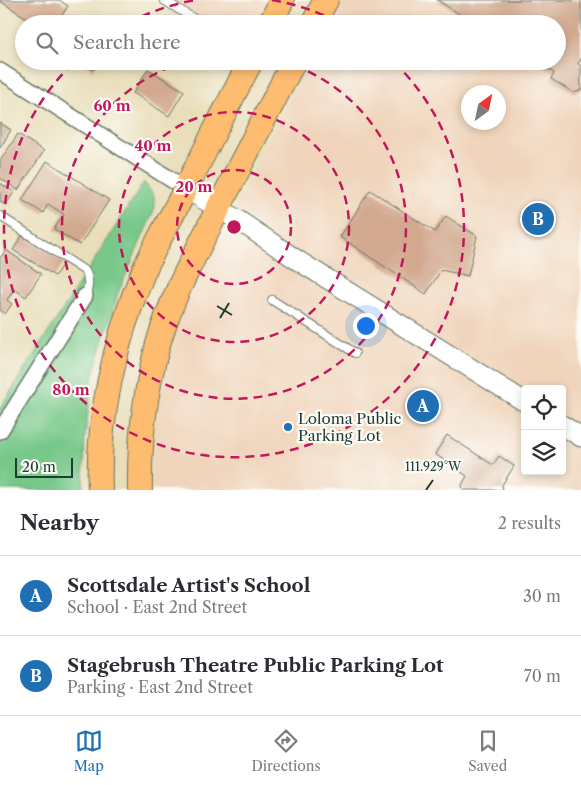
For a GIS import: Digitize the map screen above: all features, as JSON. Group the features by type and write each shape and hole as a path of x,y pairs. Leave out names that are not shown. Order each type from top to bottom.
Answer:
{"main road":[{"path":"274,15 282,0"},
{"path":"318,15 326,0"},
{"path":"100,490 101,444 105,409 120,341 130,308 143,274 246,70"},
{"path":"140,490 141,437 145,402 158,342 176,294 289,70"}],"street":[{"path":"0,71 521,400"},
{"path":"0,431 85,296"},
{"path":"566,428 581,437"}],"lane":[{"path":"164,0 188,15"},
{"path":"0,216 85,271 89,286 85,296"},
{"path":"272,300 355,353"}],"shaded area":[{"path":"156,0 267,0 258,15 180,15"},
{"path":"340,0 581,0 581,490 152,490 151,480 160,391 171,337 304,70 566,70 566,15 332,15"}],"green space":[{"path":"144,182 154,196 155,208 118,293 93,374 85,435 83,490 0,490 0,408"}],"building":[{"path":"59,0 68,6 62,15 22,15 0,1"},
{"path":"437,0 581,0 581,59 578,64 581,66 581,90 574,93 551,79 554,73 549,70 566,70 566,15 461,15"},
{"path":"147,70 184,91 169,116 133,93"},
{"path":"0,123 11,130 0,148"},
{"path":"18,134 44,151 18,190 0,178 0,161"},
{"path":"47,161 109,200 80,245 54,229 64,214 48,204 43,213 22,200"},
{"path":"0,183 14,192 6,205 0,201"},
{"path":"370,190 435,232 446,216 477,236 468,276 441,270 426,294 340,237"},
{"path":"22,236 64,262 55,276 13,250"},
{"path":"6,250 41,274 26,297 14,289 7,300 12,304 5,314 0,310 0,258"},
{"path":"447,435 493,465 499,456 514,466 502,485 503,490 463,490 462,485 467,476 435,454"}],"place":[{"name":"Stagebrush Theatre Public Parking Lot","path":"538,219"},
{"name":"Scottsdale Artist's School","path":"423,406"},
{"name":"Loloma Public Parking Lot","path":"288,427"}]}
